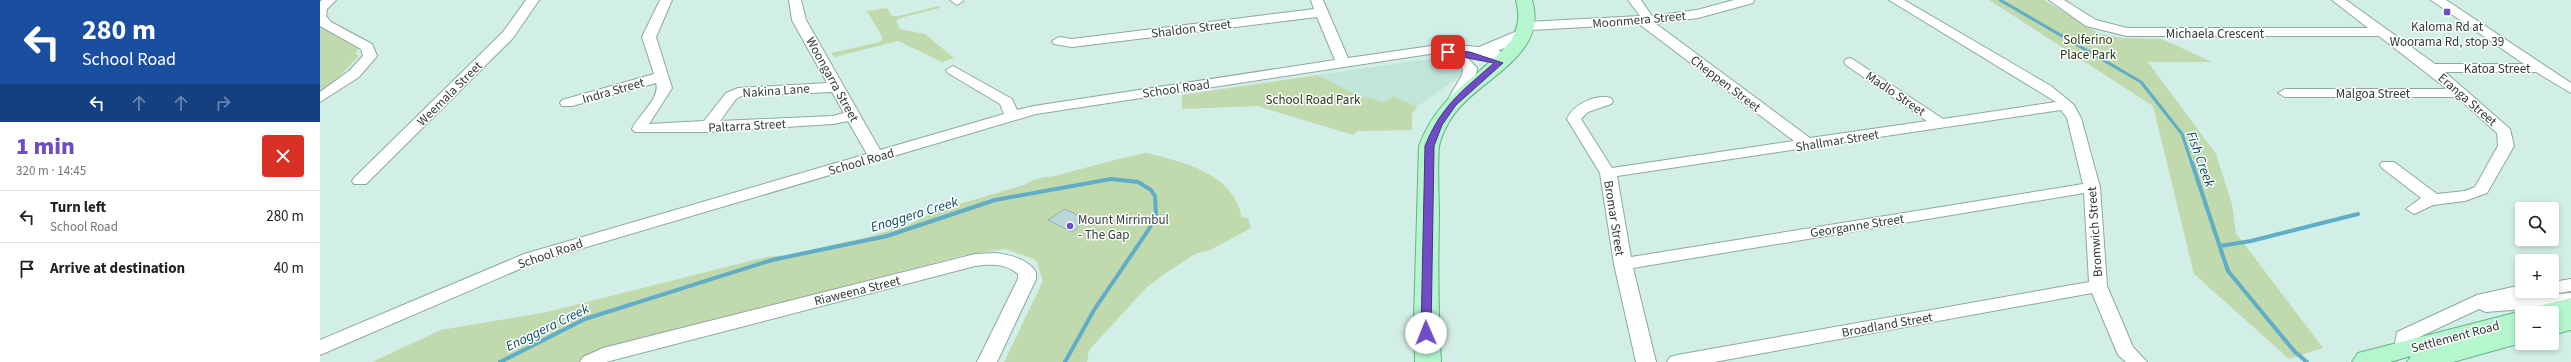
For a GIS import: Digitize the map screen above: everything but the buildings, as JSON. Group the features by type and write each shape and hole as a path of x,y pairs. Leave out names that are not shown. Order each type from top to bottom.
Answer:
{"main road":[{"path":"1428,362 1426,319 1429,146 1438,125 1453,103 1520,42 1527,29 1530,14 1524,0"},
{"path":"2559,309 2571,306"},
{"path":"2559,325 2571,322"},
{"name":"Settlement Road","path":"2365,362 2367,359 2412,356 2515,331"}],"street":[{"path":"320,98 355,75 365,65 370,56 367,47 326,25 320,17 322,8 330,0"},
{"name":"Weemala Street","path":"360,181 508,35 533,0"},
{"path":"660,77 649,37 666,0"},
{"name":"Woongarra Street","path":"795,0 799,20 876,157"},
{"name":"Cheppen Street","path":"1634,0 1646,21 1808,144"},
{"name":"Moonmera Street","path":"1527,29 1646,21 1698,14 1748,0"},
{"name":"Bromwich Street","path":"1895,0 2046,89 2067,105 2074,118 2092,187 2098,286 2125,350 2137,362"},
{"name":"Michaela Crescent","path":"2055,0 2091,23 2127,32 2382,32"},
{"name":"Eranga Street","path":"2338,0 2432,68 2499,125 2505,132 2506,146 2482,190 2465,196 2434,200 2419,204 2414,208"},
{"path":"2437,0 2571,89"},
{"path":"1320,6 1343,64"},
{"name":"Shaldon Street","path":"1059,41 1072,43 1320,6"},
{"path":"1480,51 1493,48 1527,29"},
{"name":"School Road","path":"320,348 530,258 1012,116 1056,106 1454,47 1480,51 1502,60"},
{"name":"School Road","path":"1422,52 1466,54 1502,60"},
{"path":"1438,52 1456,56 1466,61 1470,67 1469,75 1453,103"},
{"name":"Madlo Street","path":"1850,62 1941,124"},
{"name":"Katoa Street","path":"2432,68 2538,68"},
{"path":"953,70 1007,102 1012,116"},
{"name":"Indra Street","path":"567,103 660,77"},
{"name":"Paltarra Street","path":"660,77 665,88 662,95 641,122 640,129 833,120 853,115"},
{"name":"Nakina Lane","path":"708,127 732,96 738,92 836,87"},
{"name":"Malgoa Street","path":"2285,93 2461,93"},
{"name":"Bromar Street","path":"1606,101 1581,109 1575,114 1574,118 1608,173 1623,264 1646,362"},
{"name":"Shallmar Street","path":"1608,173 2067,105"},
{"path":"2388,165 2434,200"},
{"name":"Georganne Street","path":"1623,264 2092,187"},
{"name":"Riaweena Street","path":"590,362 602,355 968,262 999,258 1016,263 1027,272 1027,279 987,362"},
{"path":"2559,287 2571,285"},
{"name":"Broadland Street","path":"1677,362 2098,286"},
{"path":"2412,356 2404,337 2483,299 2500,294 2515,292"},
{"path":"2448,316 2468,314 2496,304 2571,299"}],"shaded area":[{"path":"1435,58 1455,61 1462,69 1460,76 1417,107 1394,96 1384,102 1360,96 1317,75"}],"green space":[{"name":"Solferino Place Park","path":"1989,0 2044,0 2100,34 2123,38 2162,39 2212,62 2148,62 2216,154 2232,204 2236,233 2323,348 2289,359 2194,274 2153,106"},
{"path":"939,6 940,8 900,18 896,21 900,29 925,34 954,58 942,62 898,41 835,58 831,53 880,42 883,38 867,11 887,8 892,16 898,16"},
{"path":"320,26 358,47 356,54 359,56 335,81 320,91"},
{"name":"School Road Park","path":"1317,75 1360,96 1384,102 1394,96 1417,107 1412,114 1412,130 1358,131 1353,135 1257,106 1182,109 1182,95"},
{"path":"1146,153 1191,166 1218,180 1229,190 1237,202 1242,217 1248,218 1251,228 1210,250 1195,254 1146,288 1089,350 1087,362 1004,362 1043,281 1036,260 1005,249 964,255 602,352 583,362 372,362 441,330 547,312 766,257 787,255 868,237 908,225 936,211 1024,185 1038,178 1059,175 1113,160"}],"waterway":[{"name":"Fish Creek","path":"2000,0 2141,82 2182,134 2192,164"},
{"name":"Fish Creek","path":"2192,163 2228,271 2295,352 2307,362"},
{"name":"Enoggera Creek","path":"500,362 585,319 772,260 887,236 995,200 1111,179 1138,182 1151,190 1155,196 1156,214 1149,229 1094,310 1065,362"},
{"path":"2220,246 2251,241 2358,214"}],"place":[{"name":"Kaloma Rd at Woorama Rd, stop 39","path":"2447,12"},
{"name":"Mount Mirrimbul - The Gap","path":"1070,226"}],"route":[{"path":"1426,333 1429,146 1432,135 1453,103 1499,63 1470,55 1448,52"}]}
